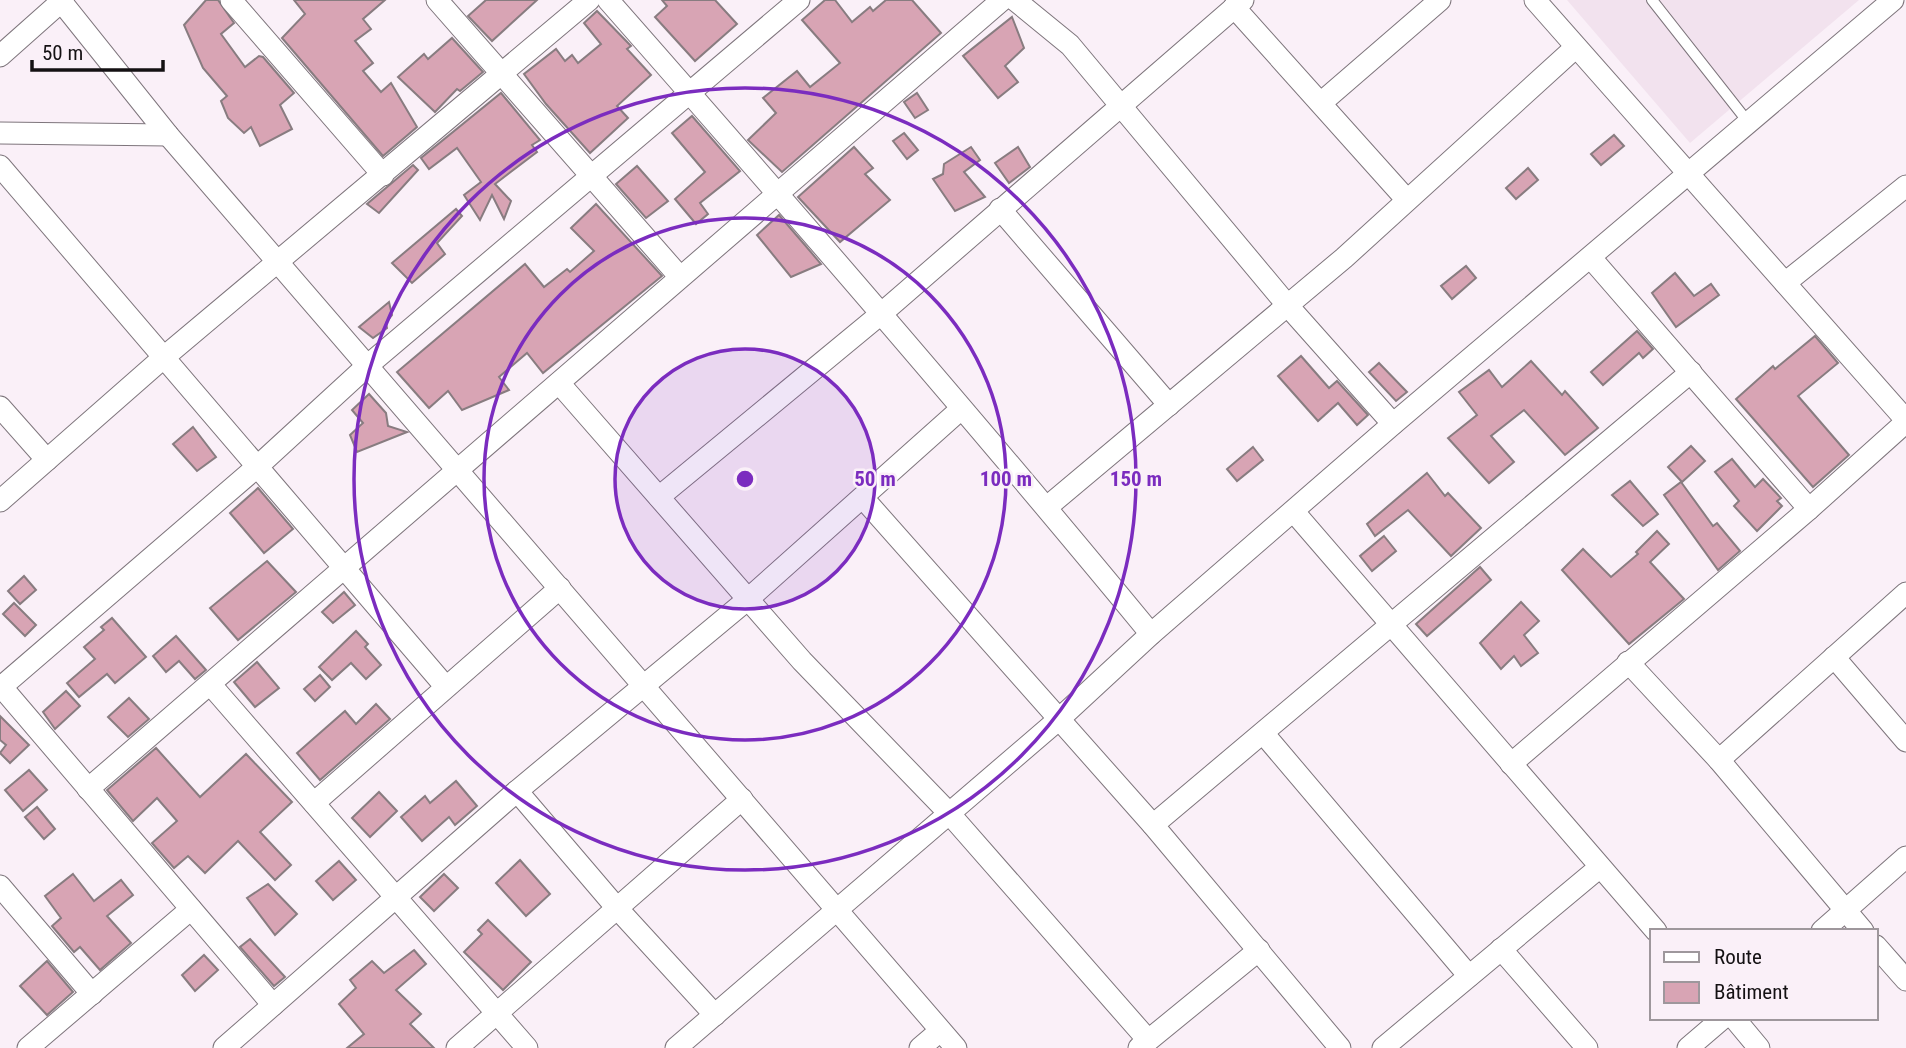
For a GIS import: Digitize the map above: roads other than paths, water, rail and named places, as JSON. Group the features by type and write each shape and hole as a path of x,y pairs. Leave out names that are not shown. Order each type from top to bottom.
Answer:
{"street":[{"path":"231,0 383,176"},
{"path":"437,0 678,276"},
{"path":"0,501 163,358 383,176 589,0"},
{"path":"608,0 882,313 1151,634"},
{"path":"274,1006 1,687 258,466 367,366 799,0"},
{"path":"89,789 559,383 678,276 1002,0"},
{"path":"1015,0 1061,36 1288,306 1393,424"},
{"path":"1322,102 1440,0"},
{"path":"1511,764 1809,509 1906,421 1535,0"},
{"path":"676,1048 1058,720 1151,634 1393,424 1893,0"},
{"path":"0,56 62,1 168,135 956,1048"},
{"path":"660,498 882,313 1239,3 1406,200"},
{"path":"1047,507 1288,306 1576,47"},
{"path":"0,133 168,135"},
{"path":"0,166 445,686"},
{"path":"1785,283 1906,186"},
{"path":"1000,209 1169,405"},
{"path":"1591,258 1809,509"},
{"path":"1153,825 1691,372"},
{"path":"559,383 802,661 948,812 1144,1044 1259,950"},
{"path":"0,407 47,460"},
{"path":"224,1048 517,791 747,600 961,409"},
{"path":"863,498 1153,825 1340,1048"},
{"path":"1294,512 1654,929"},
{"path":"314,803 560,588"},
{"path":"1719,760 1906,593"},
{"path":"1834,657 1902,727"},
{"path":"1628,662 1719,760 1861,929"},
{"path":"211,685 527,1048"},
{"path":"1263,733 1469,976"},
{"path":"517,791 616,907 715,1015"},
{"path":"457,1048 743,799"},
{"path":"1824,929 1906,857"},
{"path":"1383,1048 1600,867"},
{"path":"0,887 92,994"},
{"path":"27,1048 191,909"},
{"path":"1878,948 1906,980"},
{"path":"1501,949 1587,1048"},
{"path":"1688,1048 1721,1020"},
{"path":"1736,1020 1759,1048"},
{"path":"920,1048 940,1031"}],"lane":[{"path":"1652,0 1748,122"}]}
